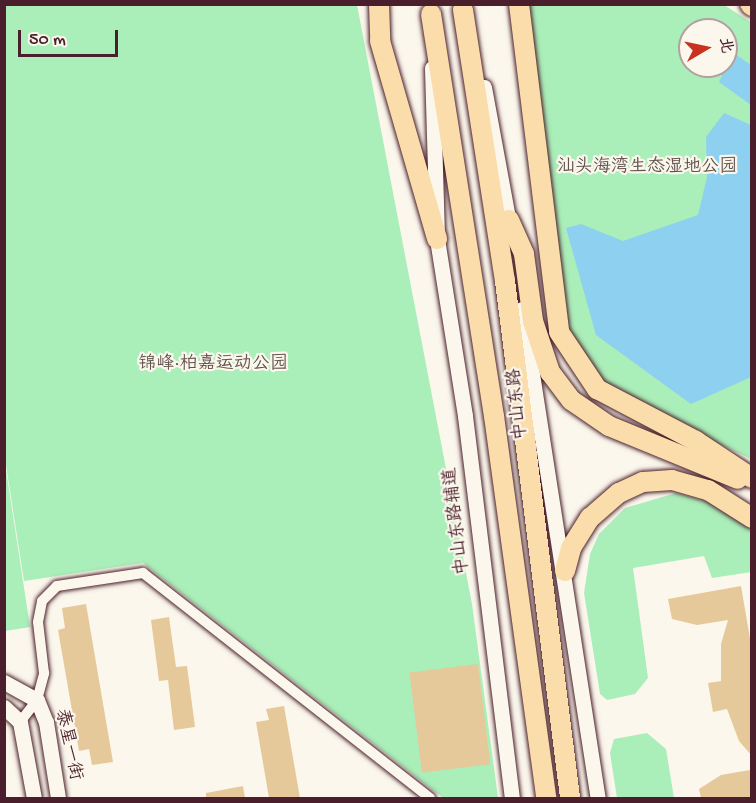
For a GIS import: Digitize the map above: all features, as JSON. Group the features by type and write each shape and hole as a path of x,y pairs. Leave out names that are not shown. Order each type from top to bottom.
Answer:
{"highway":[{"path":"379,4 380,41 437,239"},
{"path":"519,4 559,332 597,389 696,441 752,478"},
{"name":"中山东路","path":"463,10 506,281 570,798"},
{"name":"中山东路","path":"431,14 494,416 546,798"},
{"path":"509,220 524,254 533,321 550,372 571,400 609,426 752,485"},
{"path":"565,571 571,548 590,518 619,493 643,482 672,480 708,490 752,518"}],"street":[{"name":"中山东路辅道","path":"431,14 437,239 512,798"},
{"path":"469,54 484,88 509,220 565,571 598,798"},
{"path":"20,722 37,700 44,673 38,622 42,601 57,586 143,573 430,798"},
{"name":"泰星一街","path":"4,682 37,700 58,798"},
{"path":"4,707 20,722 34,798"}],"green space":[{"name":"锦峰·柏嘉运动公园","path":"4,5 357,5 472,604 498,798 443,798 143,563 24,581 4,452"},
{"name":"汕头海湾生态湿地公园","path":"528,5 724,5 751,22 751,459 633,403 603,382 566,327"},
{"path":"5,463 30,627 4,631"},
{"path":"676,493 720,505 751,527 751,572 712,578 704,556 633,568 648,678 635,694 607,700 600,694 584,593 590,554 599,534 625,508"},
{"path":"647,733 666,749 674,798 617,798 610,753 614,739"}],"water":[{"path":"738,56 751,65 751,105 719,82 721,78 738,78"},
{"path":"724,113 751,125 751,377 691,404 596,335 566,228 581,224 623,241 698,215 707,177 706,137"}],"building":[{"path":"741,586 752,650 752,756 739,741 727,709 713,712 708,683 721,681 721,644 728,620 697,625 672,619 668,599"},
{"path":"86,604 113,762 92,765 89,749 79,751 58,630 65,628 62,608"},
{"path":"169,617 176,667 187,666 195,727 174,730 168,680 159,681 151,620"},
{"path":"478,664 490,764 422,773 410,672"},
{"path":"284,706 300,798 269,798 256,722 269,720 266,709"},
{"path":"750,770 752,798 701,798 699,789 721,775"},
{"path":"243,786 245,798 206,798 206,793"}]}
